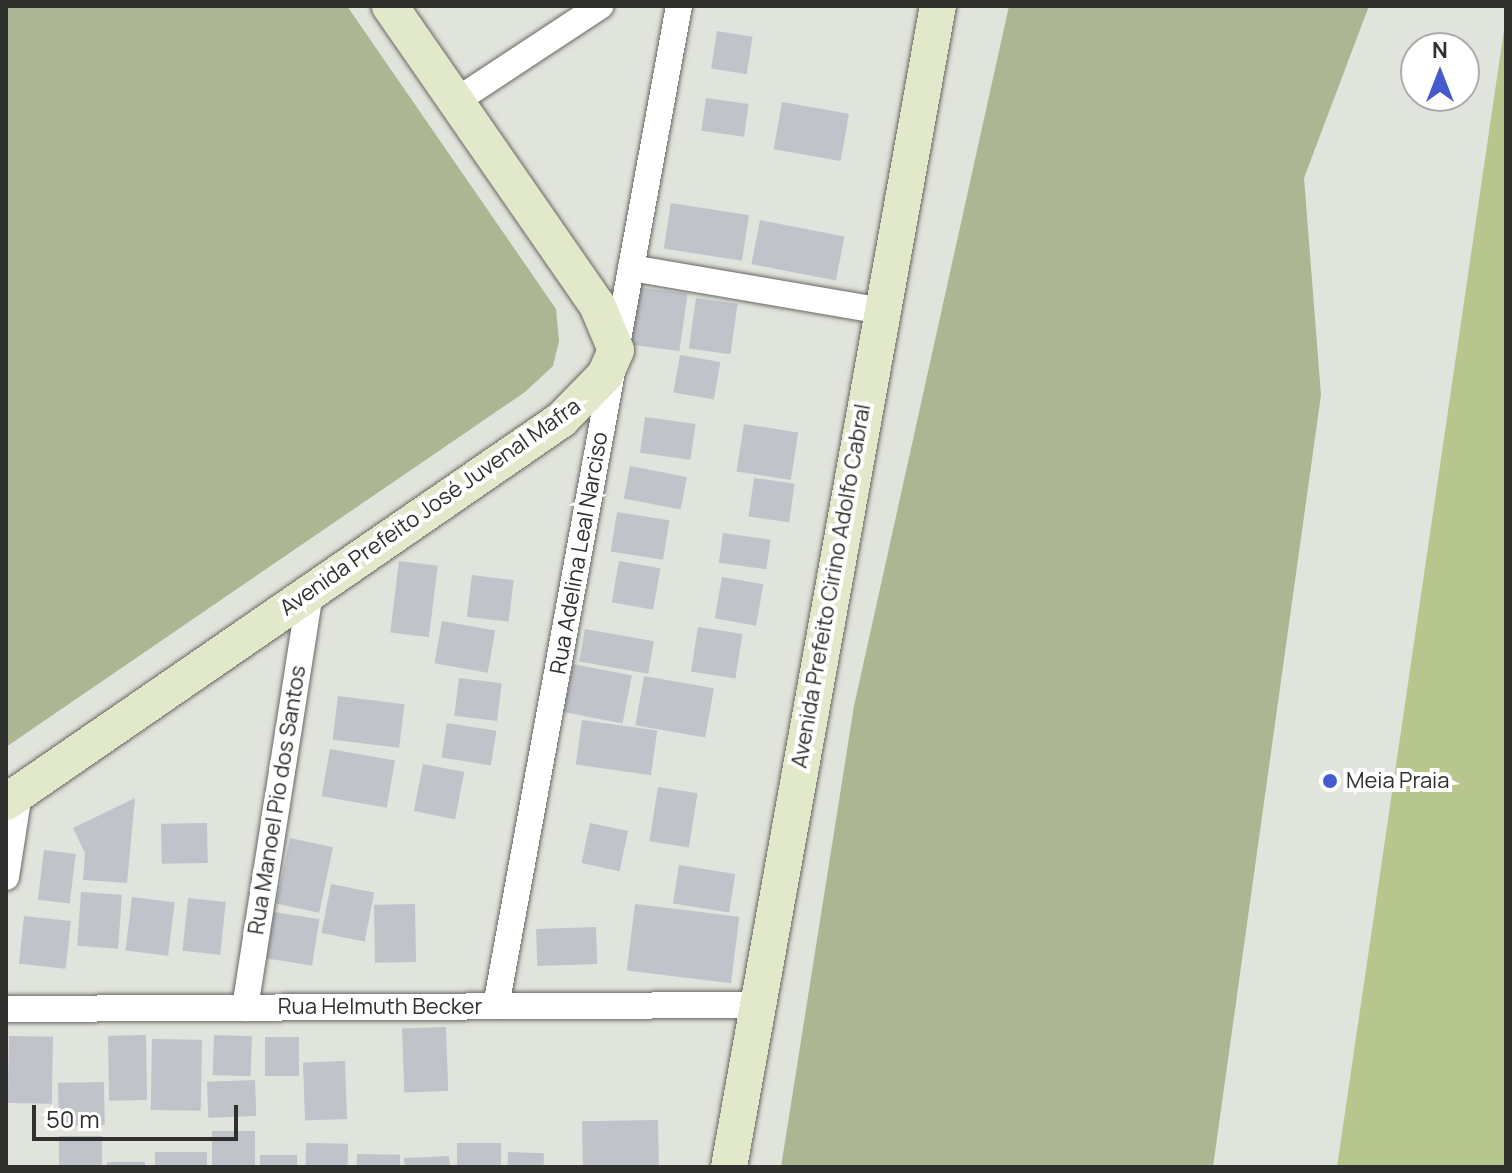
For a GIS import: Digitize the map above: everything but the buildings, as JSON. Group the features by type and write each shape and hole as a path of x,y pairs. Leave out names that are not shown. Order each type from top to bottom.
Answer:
{"main road":[{"path":"390,6 597,305 616,350"},
{"name":"Avenida Prefeito Cirino Adolfo Cabral","path":"729,1167 755,1005 938,6"},
{"name":"Avenida Prefeito José Juvenal Mafra","path":"12,797 561,420 592,392 616,350"}],"street":[{"path":"456,101 600,6"},
{"name":"Rua Adelina Leal Narciso","path":"496,1006 679,6"},
{"path":"631,268 882,311"},
{"name":"Rua Manoel Pio dos Santos","path":"245,1008 310,593"},
{"path":"6,877 12,797"},
{"name":"Rua Helmuth Becker","path":"6,1009 755,1005"}],"shaded area":[{"path":"6,6 347,6 556,309 559,341 553,366 525,392 6,747"},
{"path":"1009,6 1369,6 1304,178 1321,395 1213,1167 781,1167 854,706"},
{"path":"1506,16 1506,1167 1337,1167"}],"place":[{"name":"Meia Praia","path":"1330,781"}]}
